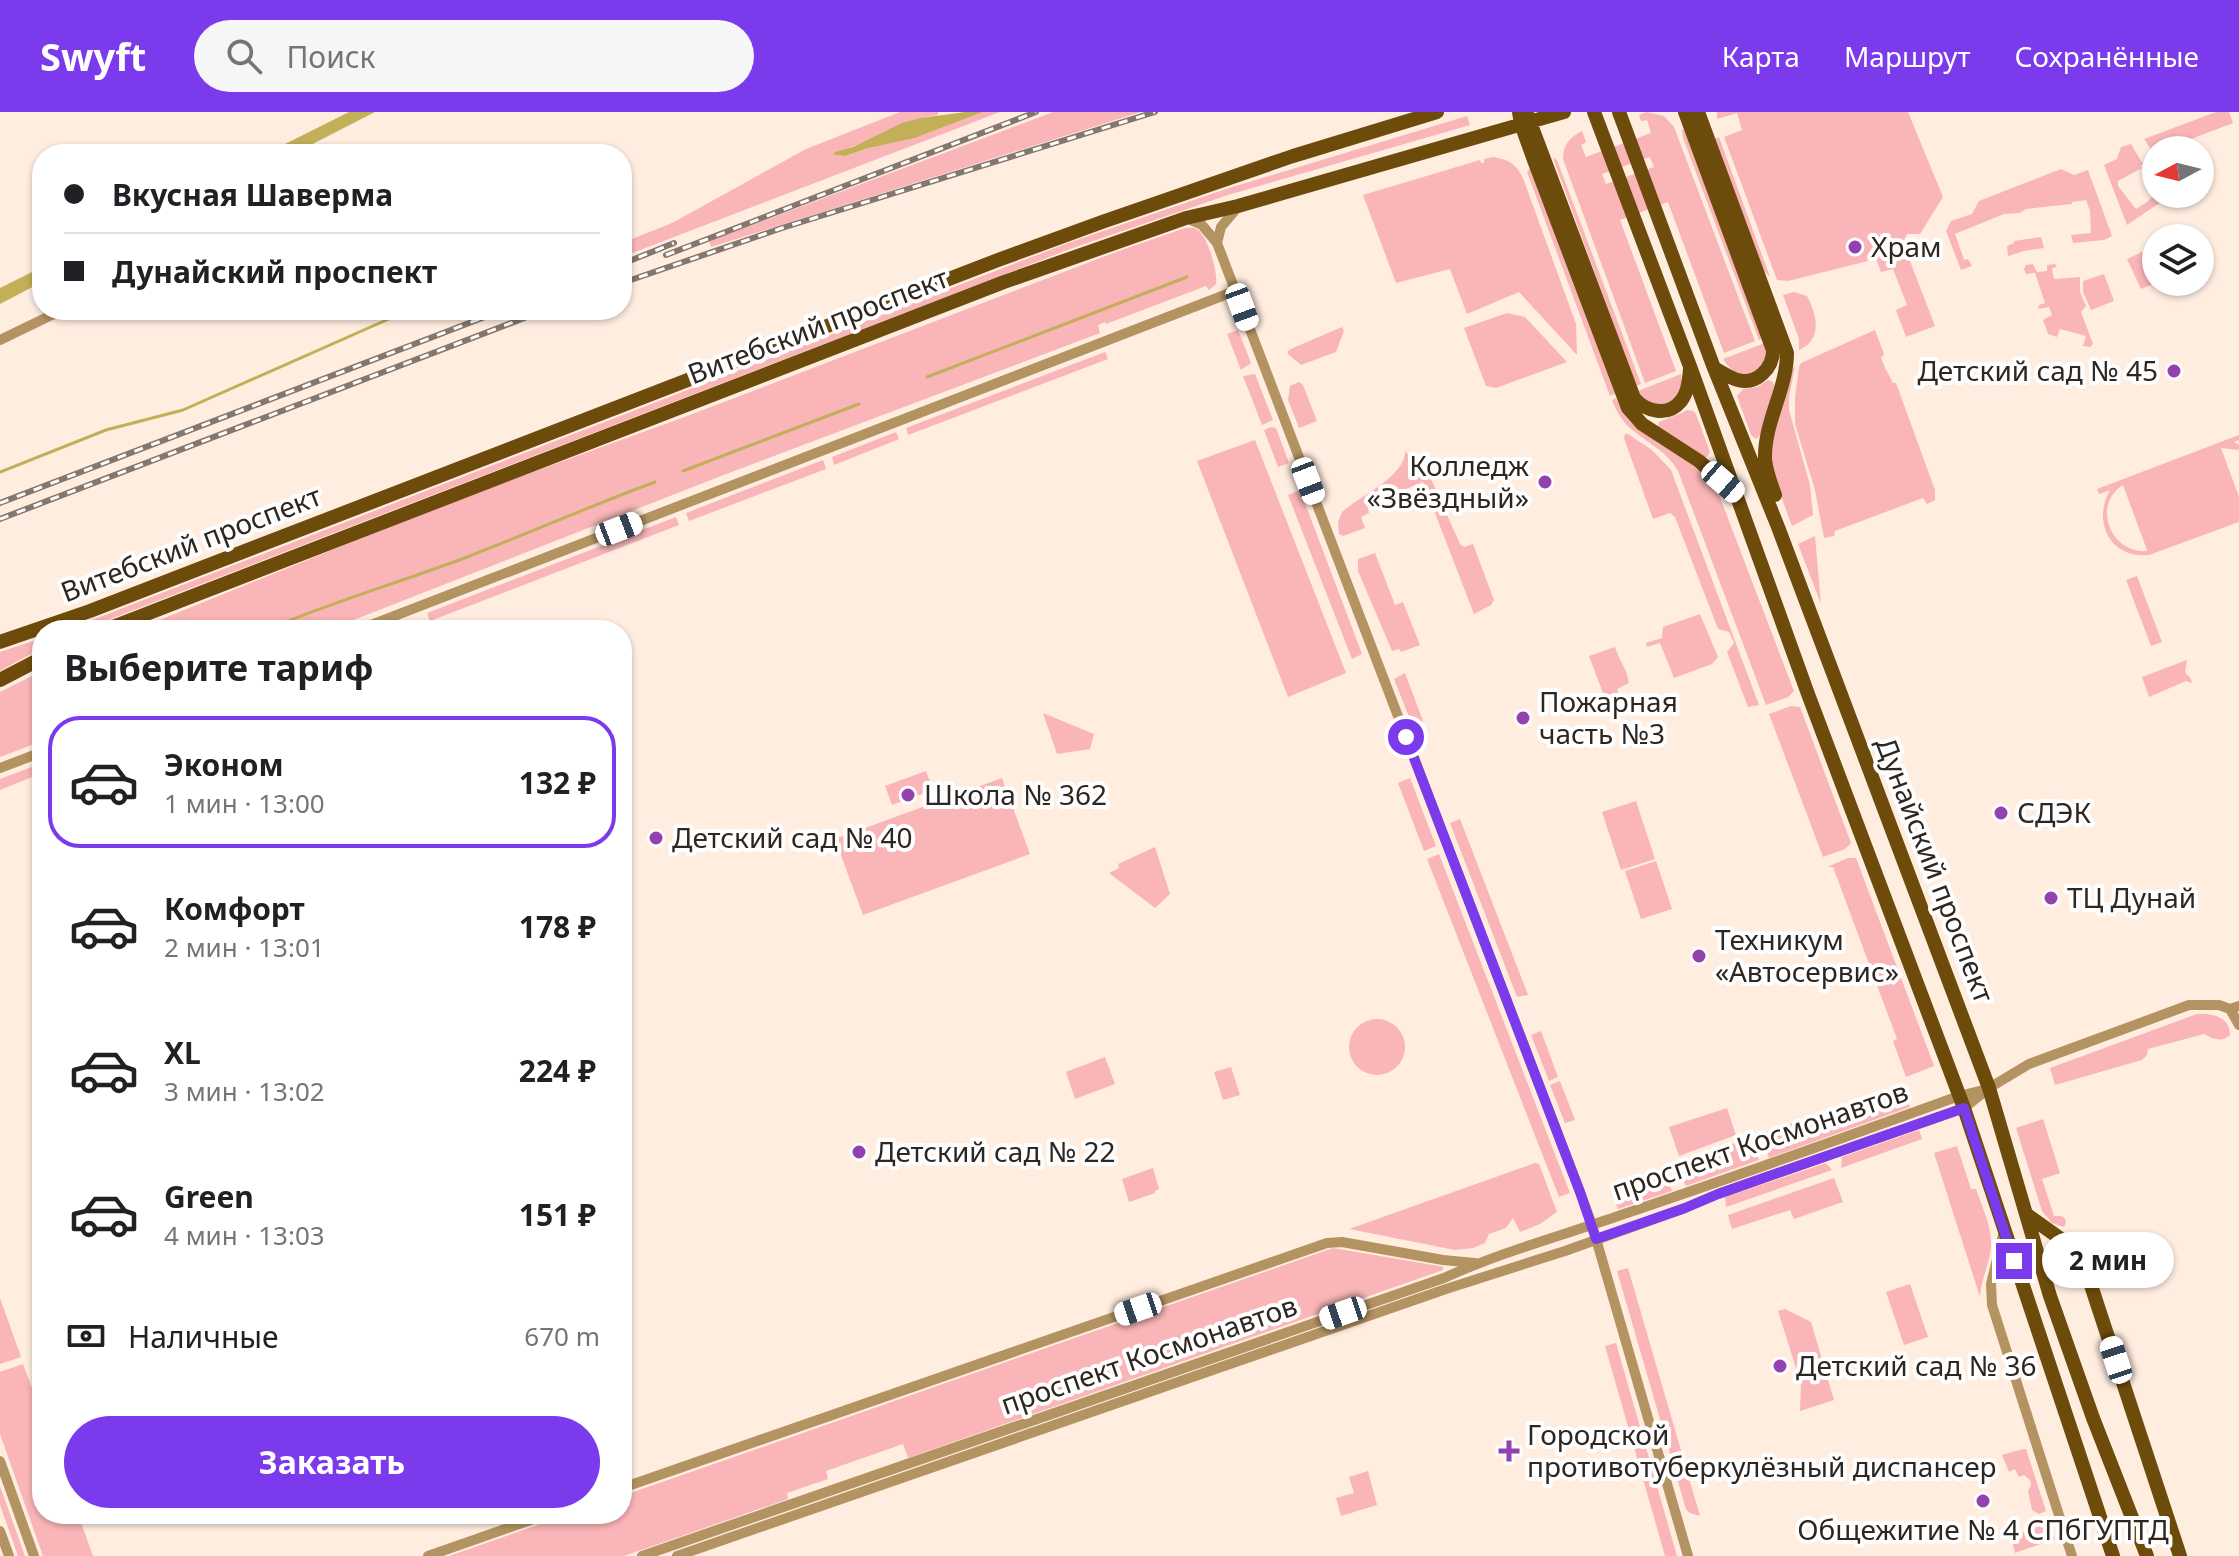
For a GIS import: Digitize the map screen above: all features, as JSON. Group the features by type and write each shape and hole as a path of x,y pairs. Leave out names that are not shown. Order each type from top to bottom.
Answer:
{"main road":[{"name":"Витебский проспект","path":"64,620 1042,243 1293,156 1437,112"},
{"name":"Витебский проспект","path":"131,620 1004,282 1186,218 1238,206 1524,117 1564,112"},
{"name":"Дунайский проспект","path":"1594,112 1961,1102 2113,1556"},
{"name":"Дунайский проспект","path":"1619,112 1989,1088 2050,1296 2147,1556"},
{"path":"1685,112 1773,350 1773,358 1767,369 1751,380 1736,380 1714,368"},
{"path":"1698,112 1787,353 1765,462 1777,502 1778,527"},
{"path":"1524,117 1634,398 1651,410 1672,408 1684,395 1691,369"},
{"path":"1524,117 1628,408 1642,424 1699,461 1736,493"},
{"name":"Витебский проспект","path":"0,642 32,631"},
{"path":"0,680 32,663"},
{"path":"2026,1214 2082,1258 2180,1556"}],"street":[{"path":"1217,243 1221,227 1238,206"},
{"path":"1186,218 1202,225 1217,243 1592,1225 1688,1556"},
{"path":"384,620 1235,291"},
{"path":"0,340 41,320"},
{"path":"0,768 32,756"},
{"name":"проспект Космонавтов","path":"677,1556 1685,1208 1961,1102 2029,1064 2189,1005 2234,1007"},
{"path":"2234,1007 2239,1025"},
{"name":"проспект Космонавтов","path":"642,1556 1444,1278 1477,1263 1961,1102"},
{"path":"2004,1231 1991,1284 1992,1305 2072,1556"},
{"path":"632,1485 1327,1243 1342,1242 1477,1263"},
{"path":"0,1461 34,1556"},
{"path":"428,1556 519,1524"},
{"path":"0,1531 9,1556"}],"shaded area":[{"path":"349,112 375,112 313,144 285,144"},
{"path":"900,112 938,112 938,115 905,124 834,155 845,156 915,138 983,112 1000,112 632,253 632,239 672,223 806,149"},
{"path":"965,112 983,112 915,138 845,156 834,155 902,123"},
{"path":"1053,112 1141,112 711,247 709,241"},
{"path":"1647,112 1664,116 1674,127 1755,341 1724,353 1668,202 1620,220 1676,371 1645,383 1563,159 1568,142 1582,131 1586,142 1581,145 1586,157 1651,133 1647,120 1641,121 1639,115","holes":["1650,157 1654,167 1606,184 1602,174"]},
{"path":"1717,112 1908,112 1943,197 1920,234 1907,234 1903,243 1935,326 1906,337 1896,310 1907,305 1893,269 1881,272 1876,259 1788,281 1777,280 1724,137 1742,130 1737,113 1717,119"},
{"path":"2216,112 2229,112 2233,123 2199,136 2152,136"},
{"path":"1467,116 1470,125 1228,195 1070,249 108,620 92,620 1068,243 1226,189"},
{"path":"1685,129 1764,338 1759,340 1683,138 1682,130"},
{"path":"1719,137 1770,277 1762,269 1714,139"},
{"path":"2131,144 2142,168 2118,181 2118,186 2136,209 2142,205 2142,208 2152,208 2127,225 2104,165 2117,159 2121,147"},
{"path":"1493,157 1511,163 1523,178 1576,324 1577,355 1519,292 1467,314 1450,269 1396,283 1363,195 1480,160 1484,163 1484,159"},
{"path":"1553,158 1557,160 1641,384 1636,386"},
{"path":"1530,168 1615,394 1610,396 1527,172"},
{"path":"2061,169 2074,175 2088,170 2112,236 2104,240 2073,243 2071,235 2091,233 2086,200 2026,209 2020,213 2004,214 1955,234 1964,260 1968,259 1972,266 1961,270 1946,231 1951,221 1972,214 1979,201"},
{"path":"1193,228 1202,234 1209,247 1216,284 1209,290 1206,286 1105,322 1098,325 1100,333 721,476 354,620 160,620 445,504 690,415 1116,252"},
{"path":"2041,237 2044,248 2008,256 2007,246 2014,241"},
{"path":"2142,252 2142,289 2141,289 2127,259"},
{"path":"2033,264 2037,272 2047,271 2047,265 2055,264 2057,267 2052,268 2054,279 2080,277 2080,292 2086,306 2081,312 2093,344 2090,347 2083,346 2086,336 2060,329 2057,337 2048,334 2043,320 2052,315 2049,307 2038,309 2045,303 2035,273 2026,274 2024,269 2026,265"},
{"path":"32,272 32,287 0,304 0,288"},
{"path":"2104,274 2114,301 2091,310 2083,292 2083,281"},
{"path":"1794,292 1807,296 1816,326 1812,340 1799,350 1799,339 1783,295"},
{"path":"1507,313 1525,317 1567,362 1496,388 1486,386 1464,328"},
{"path":"1342,327 1344,331 1336,352 1301,365 1288,354 1293,348"},
{"path":"1238,330 1251,363 1241,370 1227,334"},
{"path":"1875,330 1884,354 1881,358 1893,383 1896,383 1935,490 1935,500 1927,504 1923,498 1824,538 1815,490 1795,424 1799,367 1801,363"},
{"path":"1765,343 1763,362 1752,372 1737,372 1723,359"},
{"path":"1105,352 1108,359 908,435 906,428"},
{"path":"1795,366 1789,410 1810,485 1813,515 1792,526 1772,472 1772,439"},
{"path":"1255,374 1273,420 1262,425 1243,376"},
{"path":"1681,374 1682,383 1676,398 1670,401 1651,403 1638,391"},
{"path":"1768,380 1774,386 1761,435 1756,439 1751,435 1737,396 1743,389 1757,387"},
{"path":"1299,382 1317,421 1299,428 1288,400 1290,386"},
{"path":"1616,398 1634,425 1698,469 1716,487 1794,691 1788,697 1766,705 1678,471 1662,452 1624,422 1612,400"},
{"path":"1687,410 1696,414 1710,452 1707,457 1658,428 1659,422"},
{"path":"1276,428 1289,463 1278,467 1264,430"},
{"path":"896,432 899,439 834,465 832,457"},
{"path":"1625,434 1652,450 1671,470 1759,705 1748,707 1727,652 1734,643 1729,632 1718,629 1675,517 1670,513 1653,519"},
{"path":"2239,435 2239,440 2234,442 2239,445 2239,450 2221,448 2239,497 2239,522 2149,555 2135,555 2115,545 2108,536 2103,514 2110,490 2099,494 2097,489","holes":["2123,485 2147,551 2124,545 2110,527 2108,504"]},
{"path":"1255,440 1346,673 1288,697 1197,461"},
{"path":"1405,451 1431,479 1460,544 1464,547 1473,544 1494,600 1474,614 1423,482 1367,505 1369,513 1361,517 1365,528 1343,536 1339,534 1338,522 1342,512 1390,477 1398,469"},
{"path":"823,460 826,469 689,521 686,513"},
{"path":"1300,490 1362,654 1352,659 1288,495"},
{"path":"676,517 679,525 433,620 427,613"},
{"path":"1815,536 1821,604 1798,544"},
{"path":"1375,553 1395,605 1403,602 1420,645 1401,652 1399,649 1392,651 1358,571 1358,559"},
{"path":"2137,576 2162,642 2151,646 2126,580"},
{"path":"1700,614 1718,657 1712,664 1674,678 1660,643 1647,647 1646,643 1662,638 1663,627"},
{"path":"32,641 32,653 0,671 0,652"},
{"path":"1615,647 1629,683 1617,689 1621,701 1608,706 1589,656"},
{"path":"2187,660 2185,672 2192,683 2186,681 2149,697 2142,677"},
{"path":"1405,673 1423,721 1417,724 1411,722 1394,679"},
{"path":"32,676 32,745 0,757 0,692"},
{"path":"1791,706 1800,707 1851,843 1845,849 1823,857 1769,714"},
{"path":"1043,713 1094,734 1090,749 1057,754"},
{"path":"32,767 32,777 0,790 0,779"},
{"path":"926,771 933,790 892,805 885,786"},
{"path":"1002,778 1030,854 863,915 835,839"},
{"path":"1410,778 1436,846 1424,851 1398,783"},
{"path":"1636,801 1655,859 1621,870 1602,812"},
{"path":"1460,819 1528,995 1517,997 1450,823"},
{"path":"1155,847 1170,894 1155,908 1109,873 1119,868 1118,864"},
{"path":"1439,854 1570,1193 1559,1197 1427,859"},
{"path":"1856,858 1934,1066 1906,1077 1893,1041 1897,1039 1833,867 1827,867"},
{"path":"1656,861 1672,909 1641,919 1625,871"},
{"path":"2197,1014 2224,1020 2230,1035 2220,1040 2204,1034 2148,1049 2142,1060 2055,1085 2050,1068"},
{"path":"1377,1019 1397,1027 1405,1047 1397,1067 1377,1075 1357,1067 1349,1047 1357,1027"},
{"path":"1541,1031 1558,1077 1549,1081 1531,1035"},
{"path":"1105,1057 1115,1084 1075,1099 1066,1072"},
{"path":"1231,1067 1240,1095 1223,1100 1214,1072"},
{"path":"1560,1081 1575,1120 1565,1123 1550,1085"},
{"path":"1902,1086 1910,1107 1769,1158 1761,1134"},
{"path":"1727,1108 1736,1135 1679,1156 1669,1127"},
{"path":"2043,1119 2060,1173 2042,1179 2054,1216 2065,1218 2064,1227 2052,1223 2042,1211 2016,1128"},
{"path":"1919,1130 1922,1139 1841,1168 1842,1157"},
{"path":"1752,1137 1759,1160 1686,1186 1675,1164"},
{"path":"1957,1146 1990,1232 1990,1252 1980,1297 1934,1153"},
{"path":"1826,1163 1832,1170 1726,1207 1725,1197"},
{"path":"1539,1164 1557,1212 1540,1224 1520,1232 1513,1218 1506,1228 1489,1234 1485,1243 1455,1250 1349,1229"},
{"path":"1665,1167 1672,1191 1618,1209 1610,1187"},
{"path":"1153,1168 1159,1189 1129,1202 1122,1179"},
{"path":"1834,1178 1843,1202 1794,1219 1790,1210 1732,1229 1728,1215"},
{"path":"1333,1248 1443,1267 1443,1270 908,1458 903,1444 826,1471 828,1479 787,1493 788,1499 624,1556 449,1556 540,1524 632,1524 632,1493"},
{"path":"1628,1268 1700,1516 1686,1509 1617,1271"},
{"path":"1910,1284 1928,1337 1904,1345 1886,1292"},
{"path":"0,1298 21,1357 0,1364"},
{"path":"1785,1309 1811,1322 1834,1400 1800,1411 1801,1384 1778,1311"},
{"path":"1616,1343 1677,1556 1665,1556 1605,1346"},
{"path":"23,1364 32,1388 32,1524 82,1524 93,1556 43,1556 0,1434 0,1372"},
{"path":"2026,1449 2046,1511 2039,1514 2032,1510 2028,1491 2030,1480 2024,1475 2019,1477 2015,1469 2009,1472 2002,1455"},
{"path":"1368,1471 1377,1505 1341,1516 1336,1498 1354,1493 1349,1477"},
{"path":"0,1486 25,1556 18,1556 0,1505"},
{"path":"2049,1522 2055,1539 2015,1553 2012,1541 2016,1535"}],"waterway":[{"path":"927,377 1187,277"},
{"path":"0,472 106,430 183,410 386,320"},
{"path":"683,471 859,404"},
{"path":"292,620 462,559 655,482"}],"railway":[{"path":"666,255 1036,112"},
{"path":"632,280 782,228 1155,112"},
{"path":"632,260 674,243"},
{"path":"0,503 477,320"},
{"path":"0,519 519,320"}],"place":[{"name":"Храм","path":"1855,247"},
{"name":"Детский сад № 45","path":"2174,371"},
{"name":"Колледж «Звёздный»","path":"1545,482"},
{"name":"Пожарная часть №3","path":"1523,718"},
{"name":"Школа № 362","path":"908,795"},
{"name":"СДЭК","path":"2001,813"},
{"name":"Детский сад № 40","path":"656,838"},
{"name":"ТЦ Дунай","path":"2051,898"},
{"name":"Техникум «Автосервис»","path":"1699,956"},
{"name":"Детский сад № 22","path":"859,1152"},
{"name":"Детский сад № 36","path":"1780,1366"},
{"name":"Городской противотуберкулёзный диспансер","path":"1509,1451"},
{"name":"Общежитие № 4 СПбГУПТД","path":"1983,1501"}],"route":[{"path":"1406,737 1596,1239 1964,1108 2014,1261"}]}
